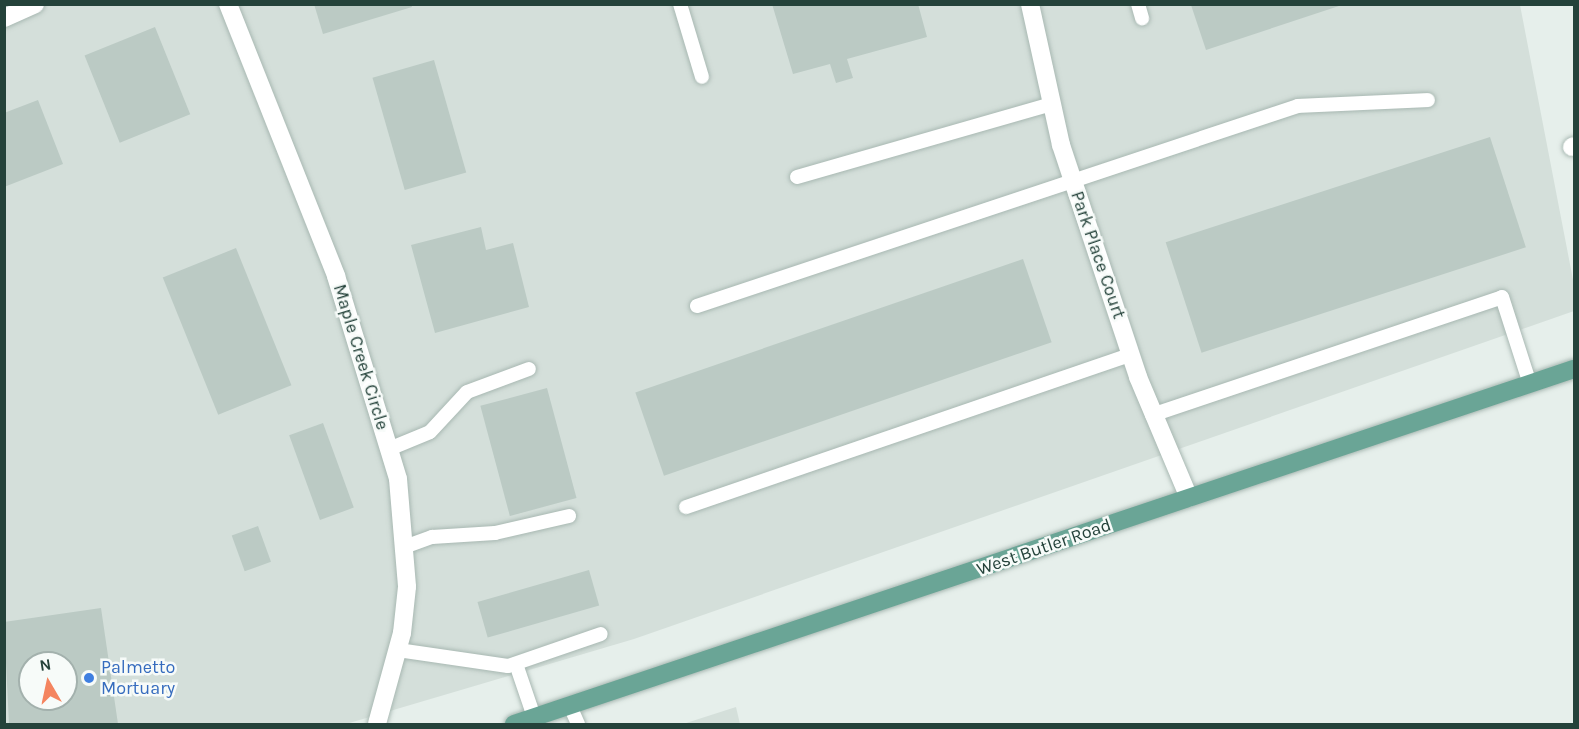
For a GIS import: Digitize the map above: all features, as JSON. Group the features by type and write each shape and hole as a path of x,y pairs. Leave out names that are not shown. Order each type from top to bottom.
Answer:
{"main road":[{"name":"West Butler Road","path":"513,724 1575,369"}],"street":[{"path":"4,18 35,4"},
{"name":"Maple Creek Circle","path":"228,4 336,276 389,449 407,546 398,650 377,724"},
{"name":"Park Place Court","path":"1030,4 1051,104 1072,178 1152,415 1189,498"}],"lane":[{"path":"680,4 702,77"},
{"path":"1138,4 1142,18"},
{"path":"697,306 1072,178 1298,106 1428,100"},
{"path":"797,177 1051,104"},
{"path":"1152,415 1502,297 1530,384"},
{"path":"686,507 1131,355"},
{"path":"389,449 430,432 467,392 529,369"},
{"path":"407,546 569,516"},
{"path":"398,650 516,664 601,634"},
{"path":"516,664 534,717"},
{"path":"570,706 578,724"}],"shaded area":[{"path":"4,5 1520,5 1574,285 1574,311 634,639 346,724 5,724"},
{"path":"736,707 740,724 683,724"}],"building":[{"path":"314,4 411,4 412,7 323,34"},
{"path":"772,4 918,4 927,37 847,59 853,78 836,83 830,64 793,74"},
{"path":"1191,5 1342,5 1206,50"},
{"path":"155,27 190,114 120,143 85,55"},
{"path":"434,60 466,172 405,190 372,78"},
{"path":"38,100 63,164 4,187 4,113"},
{"path":"1490,137 1526,247 1202,353 1166,242"},
{"path":"481,227 486,250 513,243 529,307 435,333 411,245"},
{"path":"236,248 291,385 218,415 163,278"},
{"path":"1023,259 1052,342 664,476 635,392"},
{"path":"547,388 577,498 510,516 480,406"},
{"path":"323,423 354,508 320,520 289,435"},
{"path":"258,526 271,562 245,571 232,536"},
{"path":"589,570 599,606 488,638 477,602"},
{"name":"Palmetto Mortuary","path":"101,608 118,724 9,724 4,622"}],"place":[{"name":"Palmetto Mortuary","path":"89,678"}]}
